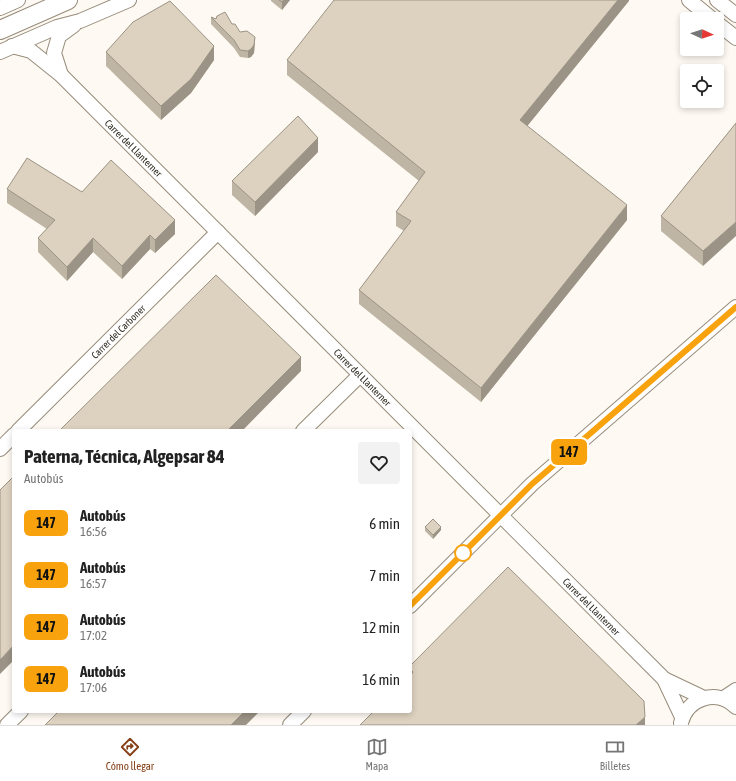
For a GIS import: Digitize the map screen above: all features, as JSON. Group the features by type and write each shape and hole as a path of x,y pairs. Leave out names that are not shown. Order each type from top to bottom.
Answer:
{"street":[{"path":"0,8 18,0"},
{"path":"0,30 68,0"},
{"path":"6,49 57,27 80,21 129,0"},
{"path":"689,0 704,12"},
{"path":"717,0 736,15"},
{"name":"Carrer del Llanterner","path":"61,75 54,53 59,36 80,21"},
{"path":"724,29 736,38"},
{"name":"Carrer del Llanterner","path":"6,49 31,51 61,75 664,679 704,698"},
{"name":"Carrer del Carboner","path":"20,429 218,232"},
{"path":"412,604 532,484 736,307"},
{"path":"305,429 360,375"},
{"path":"0,449 12,437"},
{"name":"Carrer del Llanterner","path":"664,679 681,721"},
{"path":"724,698 736,690"},
{"path":"681,721 691,705 704,698 724,698 736,707"},
{"path":"7,725 19,713"},
{"path":"290,725 302,713"}],"building":[{"path":"334,0 618,0 520,120 627,205 481,388 359,290 411,221 396,212 425,172 287,60"},
{"path":"170,1 214,46 191,79 161,106 106,52 133,22"},
{"path":"225,12 232,24 235,24 240,32 247,31 255,37 254,45 248,51 240,50 234,40 211,17 216,19 217,16"},
{"path":"298,116 318,138 255,202 232,181"},
{"path":"736,123 736,222 703,251 661,216"},
{"path":"27,158 82,192 111,160 175,220 155,240 150,235 122,266 93,238 67,267 38,238 55,220 7,189"},
{"path":"216,275 301,357 229,429 61,429"},
{"path":"12,478 12,647 0,660 0,490"},
{"path":"433,519 441,527 433,535 425,527"},
{"path":"508,567 644,701 645,717 636,725 360,725 372,713 412,713 412,664"},
{"path":"57,713 243,713 231,725 45,725"}],"bus line":[{"name":"147","path":"412,604 532,484 736,307"}]}
